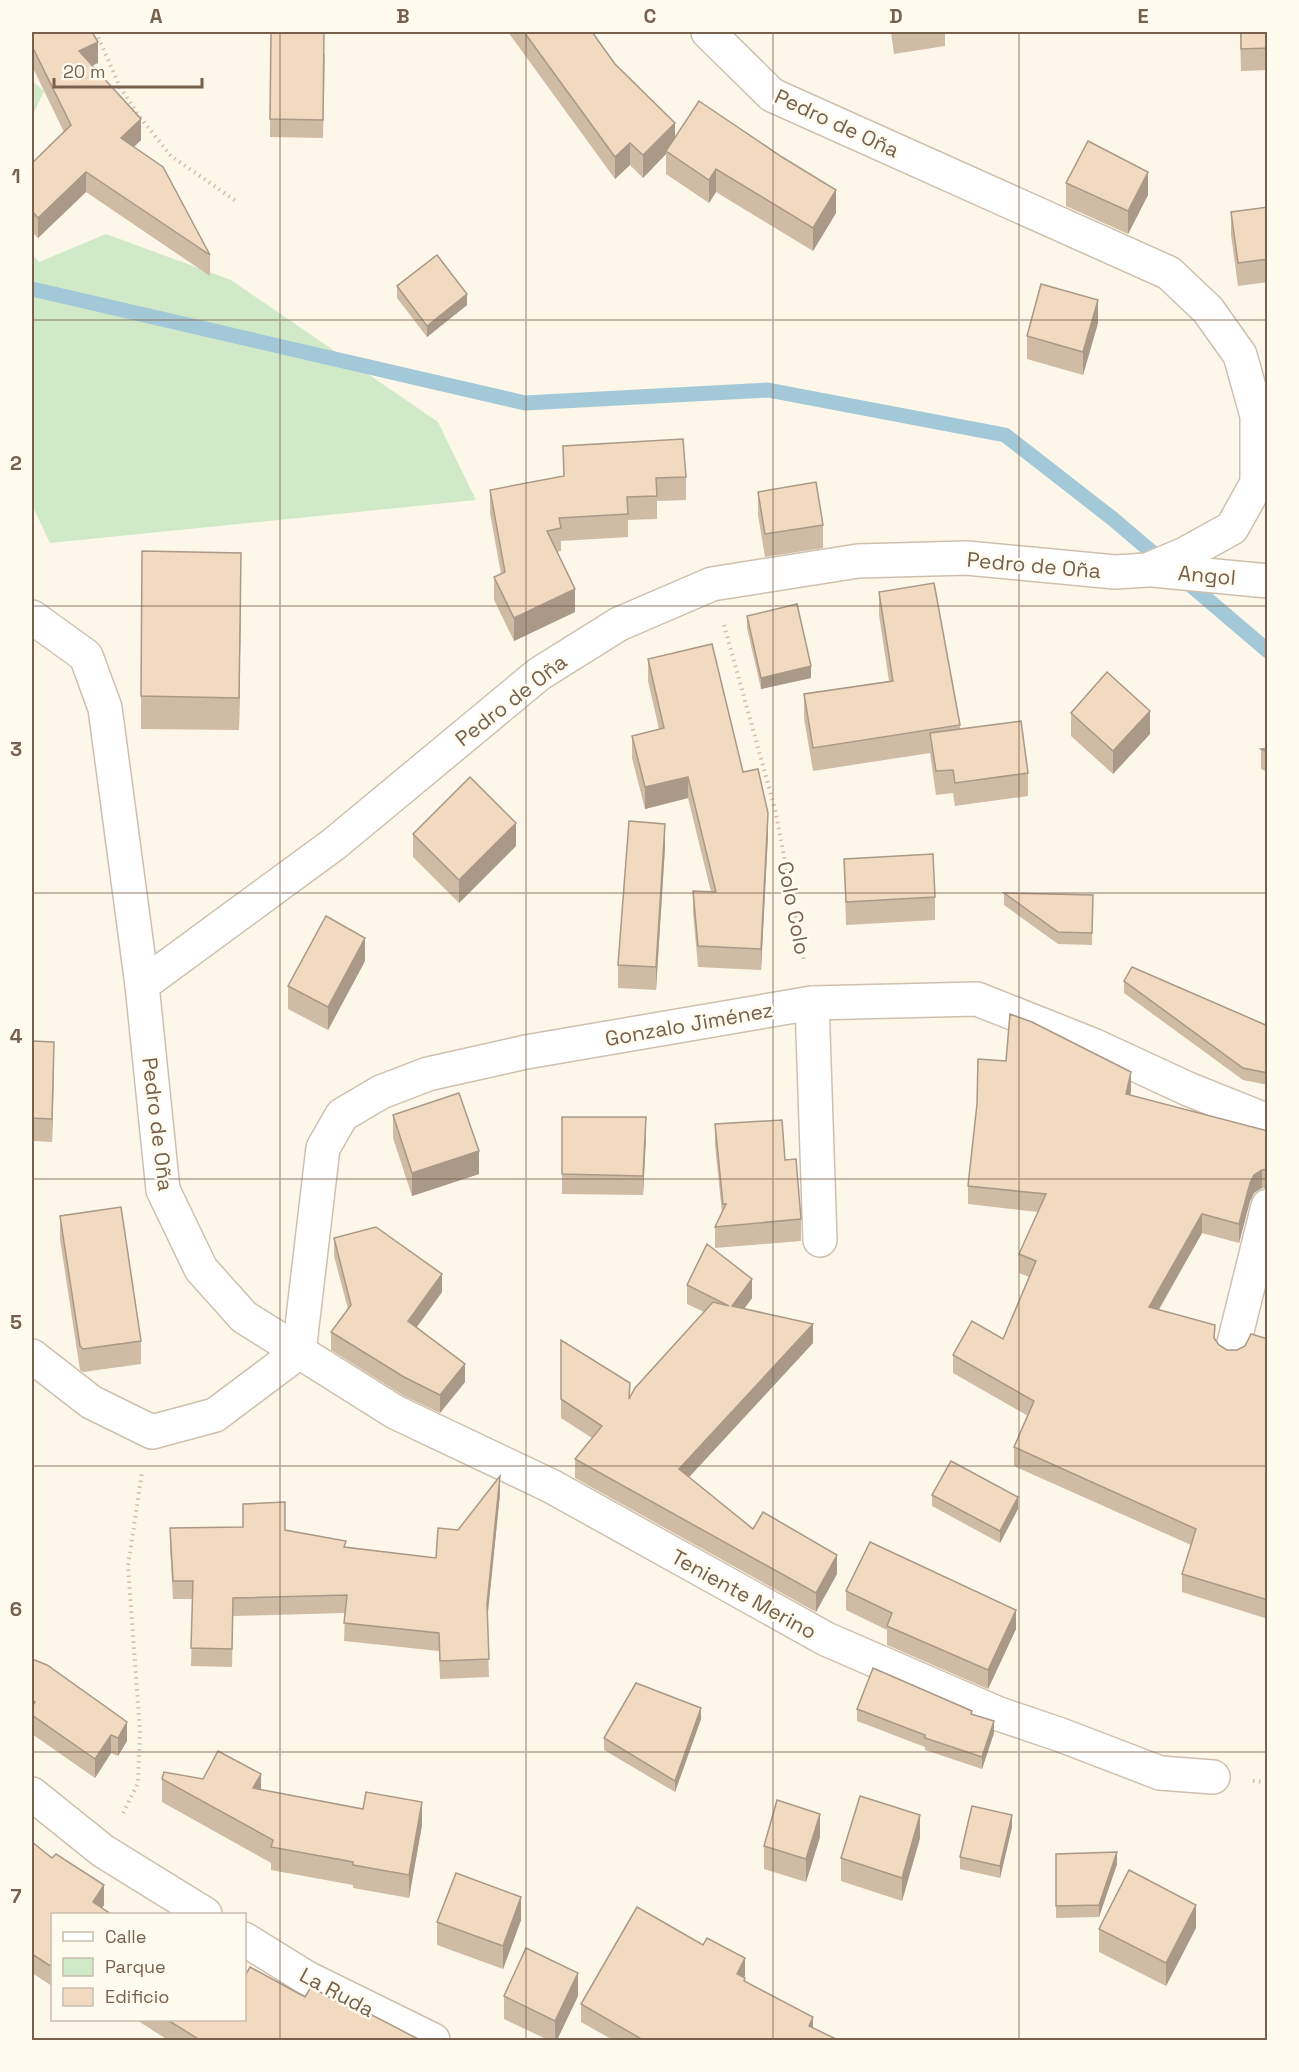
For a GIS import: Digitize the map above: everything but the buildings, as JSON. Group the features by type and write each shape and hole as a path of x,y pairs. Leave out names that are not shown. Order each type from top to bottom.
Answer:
{"street":[{"name":"Pedro de Oña","path":"142,985 334,844 538,674 618,624 712,584 868,561 967,558 1115,572 1147,570 1185,554 1232,528 1257,483 1257,416 1240,355 1208,310 1169,273 772,95 708,32"},
{"name":"Angol","path":"1147,570 1268,581"},
{"name":"Pedro de Oña","path":"32,617 86,657 105,708 142,985 163,1190 201,1269 244,1317 299,1352"},
{"name":"Gonzalo Jiménez","path":"299,1352 323,1148 342,1115 381,1092 428,1074 526,1052 812,1004 977,999 1093,1045 1188,1089 1268,1121"},
{"path":"812,1004 820,1240"},
{"path":"1232,1351 1268,1206"},
{"path":"32,1356 91,1402 152,1432 216,1415 299,1352"},
{"name":"Teniente Merino","path":"299,1352 395,1412 551,1486 826,1640 999,1714 1160,1773 1214,1777"},
{"path":"32,1794 103,1851 203,1913"},
{"name":"La Ruda","path":"246,1940 307,1978 433,2040"}],"path":[{"path":"96,32 120,87 139,116 171,156 236,201"},
{"name":"Colo Colo","path":"712,584 775,809 812,1004"},
{"path":"103,1851 138,1783 140,1731 128,1566 140,1480 152,1432"}],"green space":[{"path":"32,81 44,91 32,117"},
{"path":"106,234 231,280 438,422 476,500 50,543 32,505 32,254 39,262"}],"waterway":[{"path":"32,289 525,403 768,390 1005,435 1113,519 1268,651"}]}
